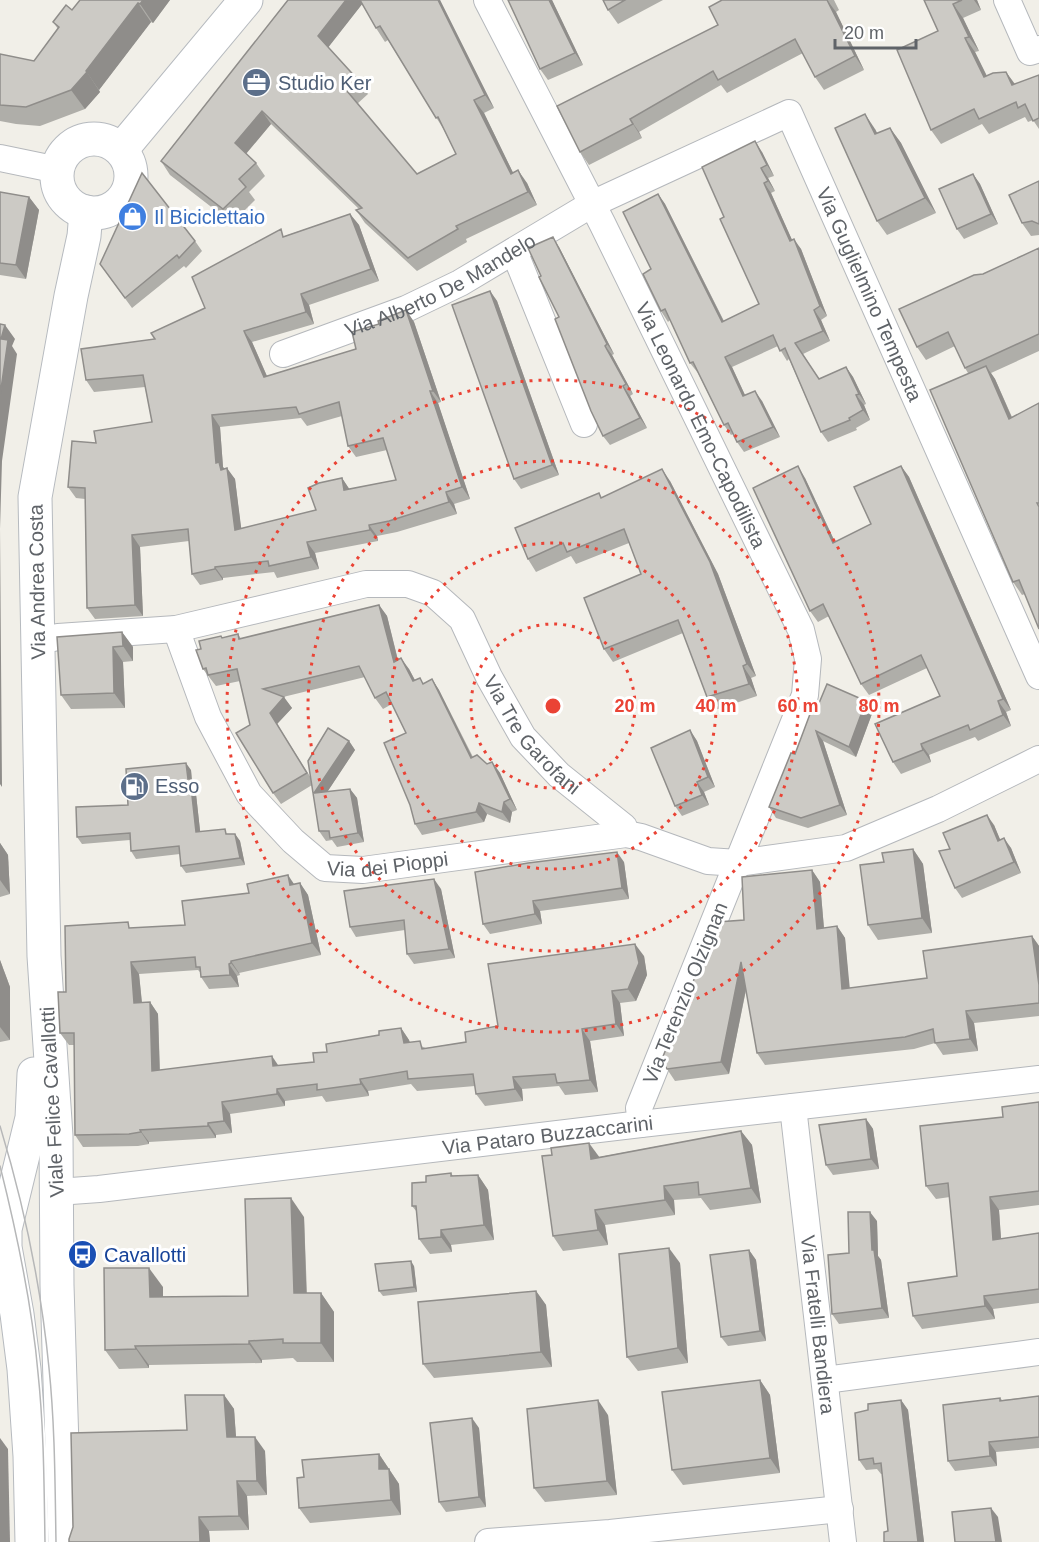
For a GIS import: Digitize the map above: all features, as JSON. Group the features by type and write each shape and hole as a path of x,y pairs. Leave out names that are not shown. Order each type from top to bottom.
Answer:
{"main road":[{"path":"121,150 246,0"},
{"path":"87,140 108,142 121,150 130,166 131,176 129,187 117,205 97,213 76,208 67,201 60,192 57,181 61,159 68,150 87,140"},
{"name":"Via Andrea Costa","path":"44,956 35,497 84,236 86,212"},
{"name":"Viale Felice Cavallotti","path":"44,956 56,1136 64,1542"},
{"name":"Viale Felice Cavallotti","path":"32,1542 30,1456 24,1369 17,1314 2,1238 32,1118 44,956"}],"street":[{"name":"Via Leonardo Emo-Capodilista","path":"487,0 592,204 801,630 808,659 805,694 738,863"},
{"path":"1007,0 1030,52 1039,49"},
{"name":"Via Guglielmino Tempesta","path":"592,204 789,113 1039,676"},
{"path":"0,158 58,170"},
{"name":"Via Alberto De Mandelo","path":"283,354 406,309 460,283 592,204"},
{"path":"514,251 584,424"},
{"name":"Via Tre Garofani","path":"38,641 176,629 366,584 408,584 433,593 462,619 489,677 523,737 559,775 624,827 626,834"},
{"name":"Via dei Pioppi","path":"176,629 208,717 249,794 293,841 325,868 363,870 626,834"},
{"path":"626,834 641,837 708,861 738,863 846,848 938,809 1039,759"},
{"name":"Via Terenzio Olzignan","path":"641,1124 639,1108 738,863"},
{"name":"Via Pataro Buzzaccarini","path":"57,1192 99,1190 641,1124 1039,1079"},
{"name":"Via Fratelli Bandiera","path":"793,1107 843,1542"},
{"path":"825,1380 1039,1352"},
{"path":"488,1542 611,1538 840,1509"}],"building":[{"path":"80,0 143,0 140,4 138,3 71,90 26,107 0,105 0,54 34,61 59,27 53,22 66,5 72,10"},
{"path":"288,0 346,0 318,36 359,81 347,91 417,174 456,154 438,117 436,118 380,26 376,28 360,0 438,0 485,95 474,100 511,174 518,170 528,192 456,226 458,229 408,258 356,210 362,208 262,111 235,143 256,163 239,179 246,187 223,209 161,161"},
{"path":"508,0 549,0 575,53 540,69"},
{"path":"603,0 625,0 608,10"},
{"path":"722,0 827,0 855,56 815,77 795,39 718,80 713,71 630,119 633,124 580,152 557,106 718,25 709,7"},
{"path":"924,0 962,0 953,4 969,37 965,38 984,77 993,73 1006,72 1012,85 1039,75 1039,118 1033,121 1025,104 1018,108 1016,102 979,119 974,109 931,130 897,50 938,31"},
{"path":"865,114 875,134 890,128 925,198 877,221 835,128"},
{"path":"755,141 767,165 761,168 768,181 764,183 790,241 794,239 820,306 814,310 823,331 795,343 819,379 846,367 859,394 856,395 863,410 849,418 850,420 821,432 785,348 780,351 773,335 725,357 743,396 755,391 773,427 737,442 728,423 724,425 693,362 690,363 665,309 661,311 643,274 651,269 623,212 658,194 722,322 759,304 720,219 724,217 702,167"},
{"path":"142,173 195,241 179,258 177,255 125,298 100,264"},
{"path":"973,174 991,214 957,229 939,189"},
{"path":"1039,181 1039,224 1032,221 1022,223 1009,195"},
{"path":"0,192 29,197 16,265 0,263"},
{"path":"350,214 371,269 301,294 306,312 244,331 264,377 356,349 352,332 379,324 378,321 406,310 462,487 446,492 449,502 369,525 370,530 307,542 311,557 269,566 268,561 215,567 215,569 192,574 188,529 132,535 135,605 87,608 85,488 68,487 72,441 96,443 94,431 152,422 143,375 86,380 81,349 155,339 151,333 205,308 192,277 281,229 283,237","holes":["339,402 348,446 383,438 396,480 344,490 342,478 319,483 308,488 316,510 235,530 227,468 221,470 219,462 216,463 212,415 296,407 299,414"]},
{"path":"553,237 607,344 605,346 626,384 623,386 640,418 603,436 555,319 559,317 539,277 541,276 528,248"},
{"path":"1039,248 1039,334 965,368 948,332 917,347 899,309"},
{"path":"490,291 552,465 514,479 452,305"},
{"path":"0,324 5,325 1,339 8,340 0,396"},
{"path":"986,366 1009,419 1039,403 1039,503 1037,503 1039,507 1039,629 1019,580 1013,582 930,390"},
{"path":"798,466 833,543 871,524 854,487 901,466 1003,699 998,701 1003,715 970,730 968,725 921,744 923,750 893,762 875,724 940,696 921,655 861,684 823,604 810,611 753,488"},
{"path":"662,469 710,562 747,664 743,666 749,684 707,697 678,620 604,649 584,598 641,574 624,529 567,552 563,543 528,559 515,528 599,493 601,498"},
{"path":"379,605 394,662 401,658 413,681 420,678 423,684 432,679 471,758 477,755 487,764 492,762 510,799 504,802 502,812 479,803 476,812 415,824 410,805 384,743 406,733 386,692 375,698 359,666 263,689 284,697 270,713 307,773 273,793 236,733 250,725 237,669 208,675 206,668 203,669 196,650 201,649 199,641 238,634 239,639"},
{"path":"122,632 123,646 113,647 114,693 61,695 57,637"},
{"path":"827,684 866,701 849,747 816,731 840,805 801,818 769,807 791,753 795,754 813,706 817,708"},
{"path":"328,728 349,741 314,793 350,789 358,833 330,838 329,831 319,831 308,761"},
{"path":"690,730 708,777 697,782 702,795 675,806 651,748"},
{"path":"186,763 188,779 190,778 196,832 225,829 226,834 235,834 240,858 181,866 179,846 131,851 130,833 77,837 76,807 128,805 126,769"},
{"path":"987,815 998,841 1004,838 1014,862 955,888 939,851 950,849 943,833"},
{"path":"913,849 922,918 868,925 860,865 884,862 882,853"},
{"path":"617,852 622,888 533,901 535,914 483,924 475,872"},
{"path":"812,870 817,929 837,926 842,989 927,978 923,951 1032,936 1039,985 1039,1003 966,1011 970,1039 935,1043 933,1029 905,1037 757,1053 741,962 721,1062 667,1069 662,1059 717,922 744,920 742,877"},
{"path":"288,875 290,885 300,883 312,943 231,961 230,975 201,977 200,967 196,967 195,957 131,962 134,1003 150,1002 152,1071 272,1056 273,1066 314,1062 313,1053 327,1052 326,1044 379,1035 379,1031 401,1028 404,1043 420,1041 422,1049 466,1042 465,1032 498,1026 488,964 635,944 639,963 628,989 612,991 616,1024 582,1029 590,1080 557,1083 555,1074 513,1077 515,1089 476,1094 473,1074 408,1079 407,1071 360,1079 361,1084 317,1090 317,1084 277,1089 277,1094 222,1102 224,1121 208,1123 208,1126 140,1130 141,1132 129,1134 75,1135 74,1033 60,1033 58,992 66,992 65,926 128,922 129,928 185,925 182,901 249,893 247,884"},
{"path":"434,879 449,949 407,954 404,920 350,927 344,891"},
{"path":"1039,1102 1039,1191 990,1197 993,1240 1039,1233 1039,1289 984,1296 985,1306 913,1316 908,1283 957,1276 948,1183 926,1186 920,1126 1003,1117 1002,1107"},
{"path":"866,1119 871,1159 826,1165 819,1125"},
{"path":"741,1131 751,1188 699,1195 698,1182 664,1186 665,1200 595,1210 598,1230 553,1236 542,1156 552,1155 551,1148 589,1143 591,1159"},
{"path":"451,1173 451,1176 478,1175 484,1225 441,1230 441,1237 419,1239 416,1206 412,1206 412,1183 426,1182 426,1176"},
{"path":"291,1198 294,1293 321,1293 321,1343 283,1343 283,1339 249,1341 249,1344 135,1346 136,1349 105,1350 104,1268 149,1268 150,1297 248,1296 245,1199"},
{"path":"848,1212 870,1212 872,1250 874,1250 882,1308 832,1314 828,1255 849,1253"},
{"path":"669,1248 678,1348 627,1357 619,1254"},
{"path":"749,1250 760,1331 721,1337 710,1255"},
{"path":"411,1261 414,1287 379,1291 375,1264"},
{"path":"536,1291 541,1352 423,1364 418,1302"},
{"path":"760,1380 770,1458 672,1470 662,1392"},
{"path":"185,1395 224,1395 227,1437 255,1437 257,1481 237,1481 239,1516 199,1517 200,1542 69,1542 73,1527 71,1433 187,1430"},
{"path":"1039,1396 1039,1437 989,1442 990,1456 948,1461 943,1405"},
{"path":"598,1400 607,1481 534,1488 527,1409"},
{"path":"901,1400 918,1542 884,1542 884,1532 888,1531 881,1463 874,1464 873,1458 859,1460 855,1413 868,1410 868,1404"},
{"path":"472,1418 479,1497 439,1502 430,1423"},
{"path":"379,1454 379,1469 389,1469 391,1500 299,1508 297,1478 304,1477 302,1460"},
{"path":"991,1508 996,1542 955,1542 952,1512"}],"tram line":[{"path":"0,1126 17,1186 46,1337 52,1412 56,1542"},
{"path":"0,1166 32,1321 43,1436 45,1542"}],"place":[{"name":"Studio Ker","path":"257,83"},
{"name":"Il Biciclettaio","path":"133,217"},
{"name":"Esso","path":"134,786"},
{"name":"Cavallotti","path":"83,1255"}]}
